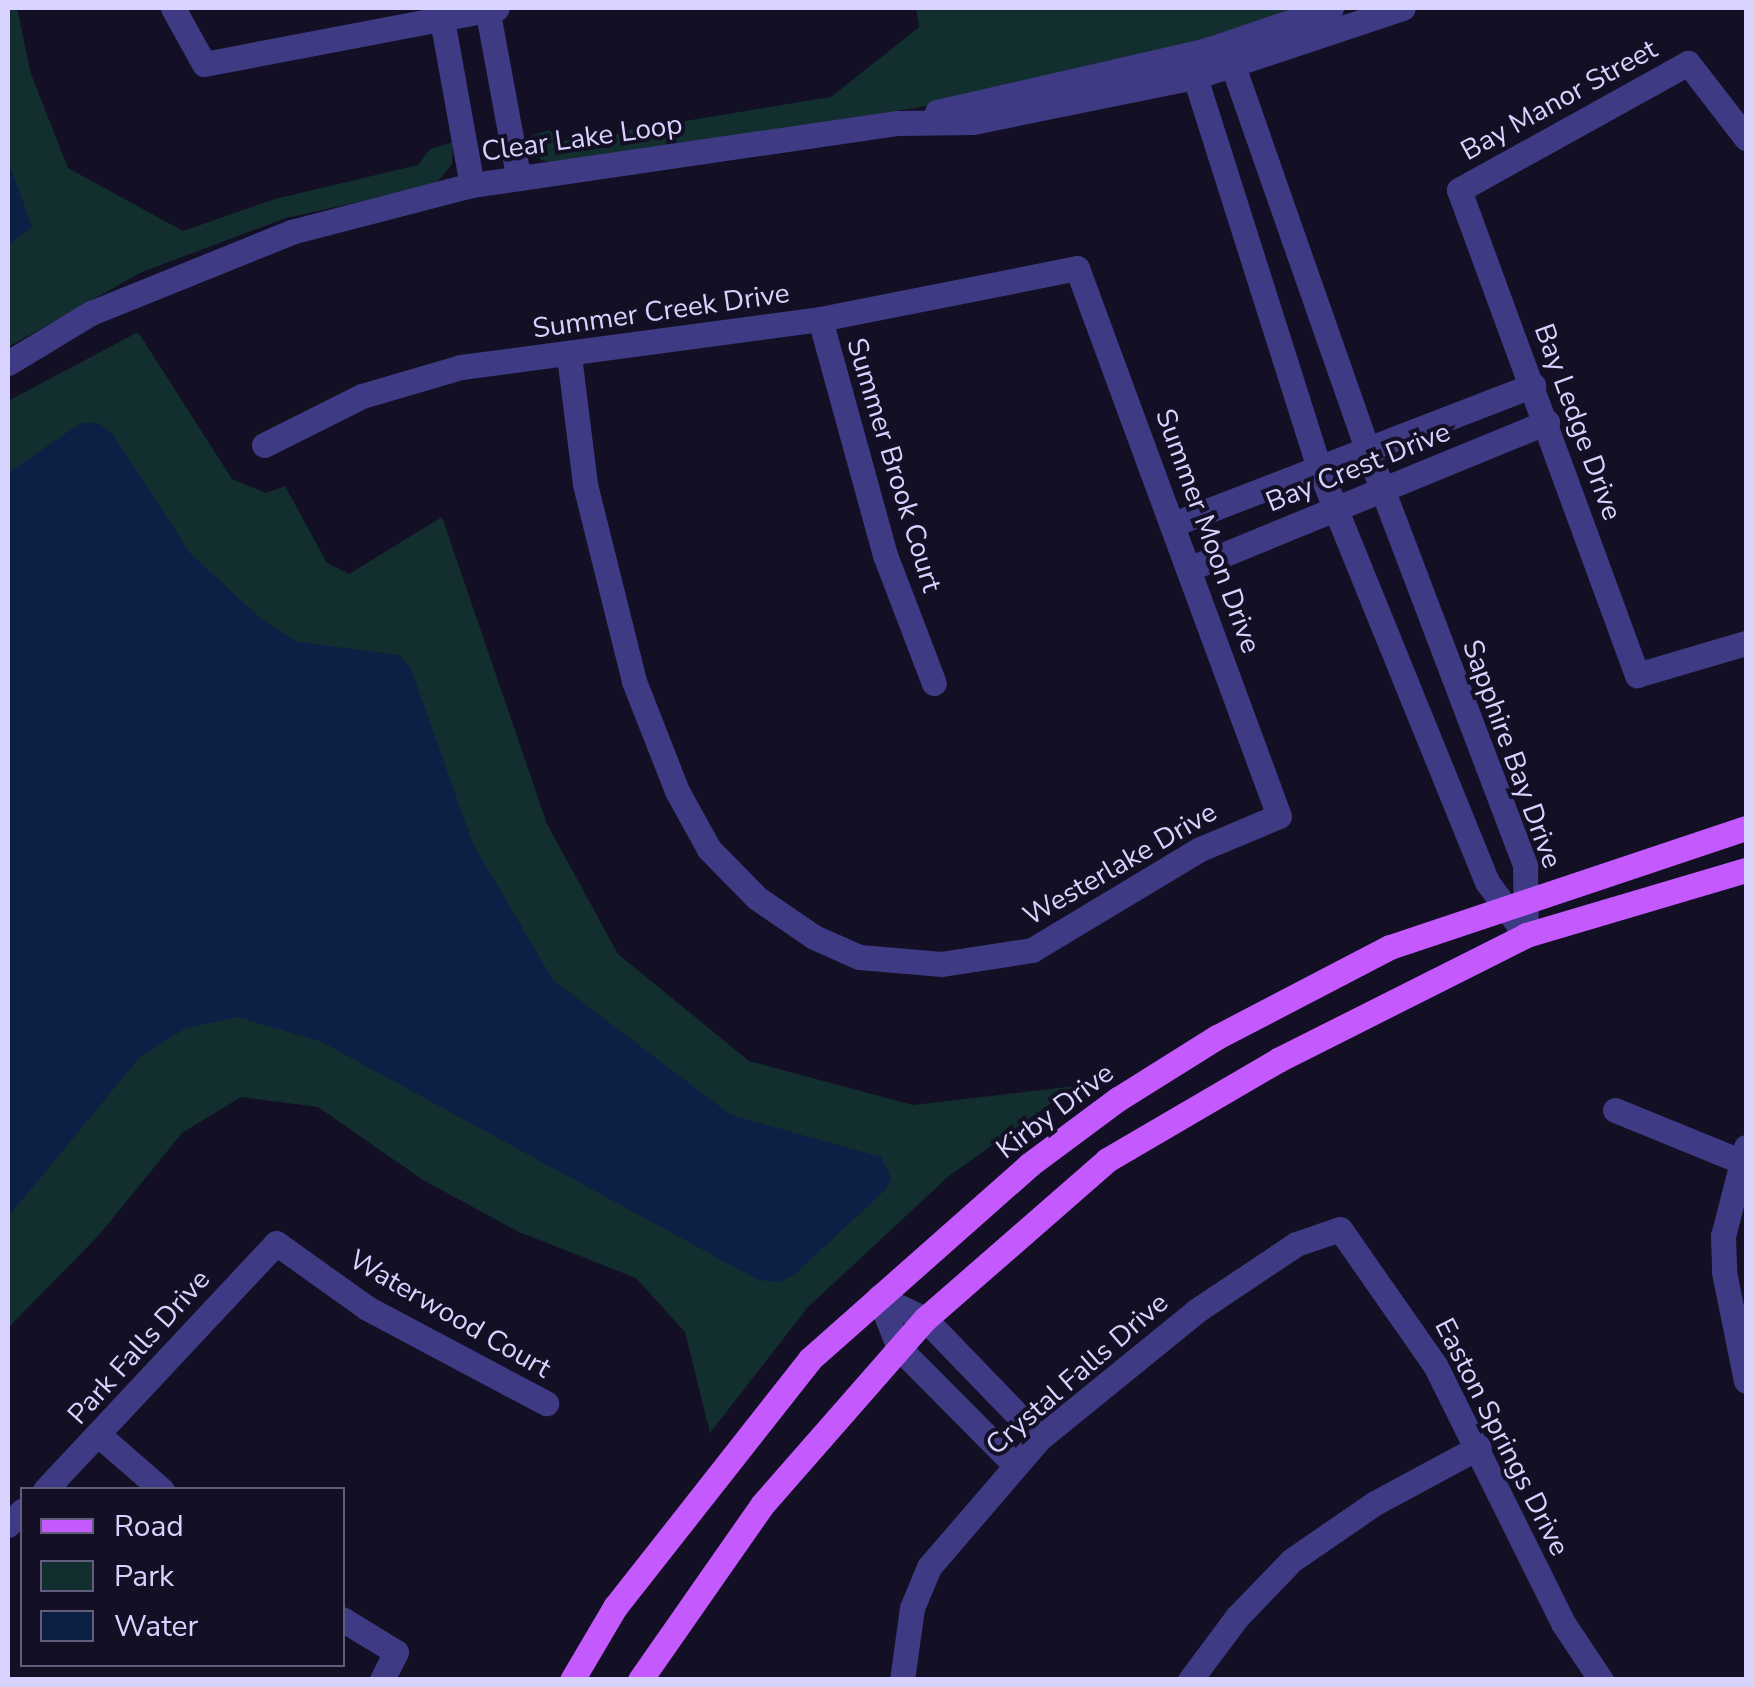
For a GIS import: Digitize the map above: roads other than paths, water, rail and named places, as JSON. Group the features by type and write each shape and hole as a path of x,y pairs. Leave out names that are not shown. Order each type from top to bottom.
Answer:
{"main road":[{"name":"Kirby Drive","path":"572,1680 615,1606 714,1474 810,1359 1029,1164 1134,1089 1390,946 1746,828"},
{"path":"640,1680 762,1505 899,1348 925,1320 1108,1160 1278,1060 1526,935 1746,870"}],"street":[{"path":"173,8 204,64 441,12 491,8 518,174"},
{"path":"898,122 1207,50 1331,8"},
{"name":"Clear Lake Loop","path":"8,363 91,313 291,232 472,185 518,174 898,122 973,122 1195,77 1403,8"},
{"path":"441,12 472,185"},
{"path":"1207,50 1233,66"},
{"path":"1207,50 1195,77 1319,468 1502,909 1526,935"},
{"name":"Bay Manor Street","path":"1459,190 1688,63 1746,138"},
{"name":"Sapphire Bay Drive","path":"1233,66 1368,449 1525,866 1530,899 1526,935"},
{"name":"Bay Ledge Drive","path":"1459,190 1638,675 1746,643"},
{"name":"Summer Creek Drive","path":"264,444 379,391 461,367 820,319 1077,268"},
{"name":"Summer Moon Drive","path":"1077,268 1176,523 1279,816"},
{"name":"Summer Brook Court","path":"820,319 884,555 934,683"},
{"name":"Westerlake Drive","path":"568,355 585,484 634,682 676,791 709,849 757,898 814,937 860,956 942,964 1032,950 1200,848 1279,816"},
{"name":"Bay Crest Drive","path":"1176,523 1533,385"},
{"name":"Bay Crest Drive","path":"1192,568 1547,422"},
{"path":"1616,1110 1743,1154 1727,1203 1724,1272 1746,1381"},
{"name":"Crystal Falls Drive","path":"902,1680 912,1608 929,1567 1014,1464 1040,1438 1196,1310 1296,1244 1340,1228"},
{"name":"Easton Springs Drive","path":"1340,1228 1406,1317 1479,1447 1563,1623 1600,1680"},
{"name":"Waterwood Court","path":"276,1243 367,1308 546,1403"},
{"name":"Park Falls Drive","path":"47,1487 100,1436 276,1243"},
{"path":"879,1297 925,1320 1040,1438"},
{"path":"879,1297 899,1348 1014,1464"},
{"path":"100,1436 159,1487"},
{"path":"1190,1680 1237,1617 1292,1560 1375,1503 1479,1447"},
{"path":"345,1620 396,1652 382,1680"}],"water":[{"path":"8,161 32,227 8,246"},
{"path":"81,423 98,423 112,433 190,553 261,619 298,642 399,655 411,669 473,844 553,980 731,1115 881,1157 891,1178 886,1189 795,1274 780,1282 758,1280 322,1042 238,1017 186,1028 140,1057 8,1217 8,473"}]}
